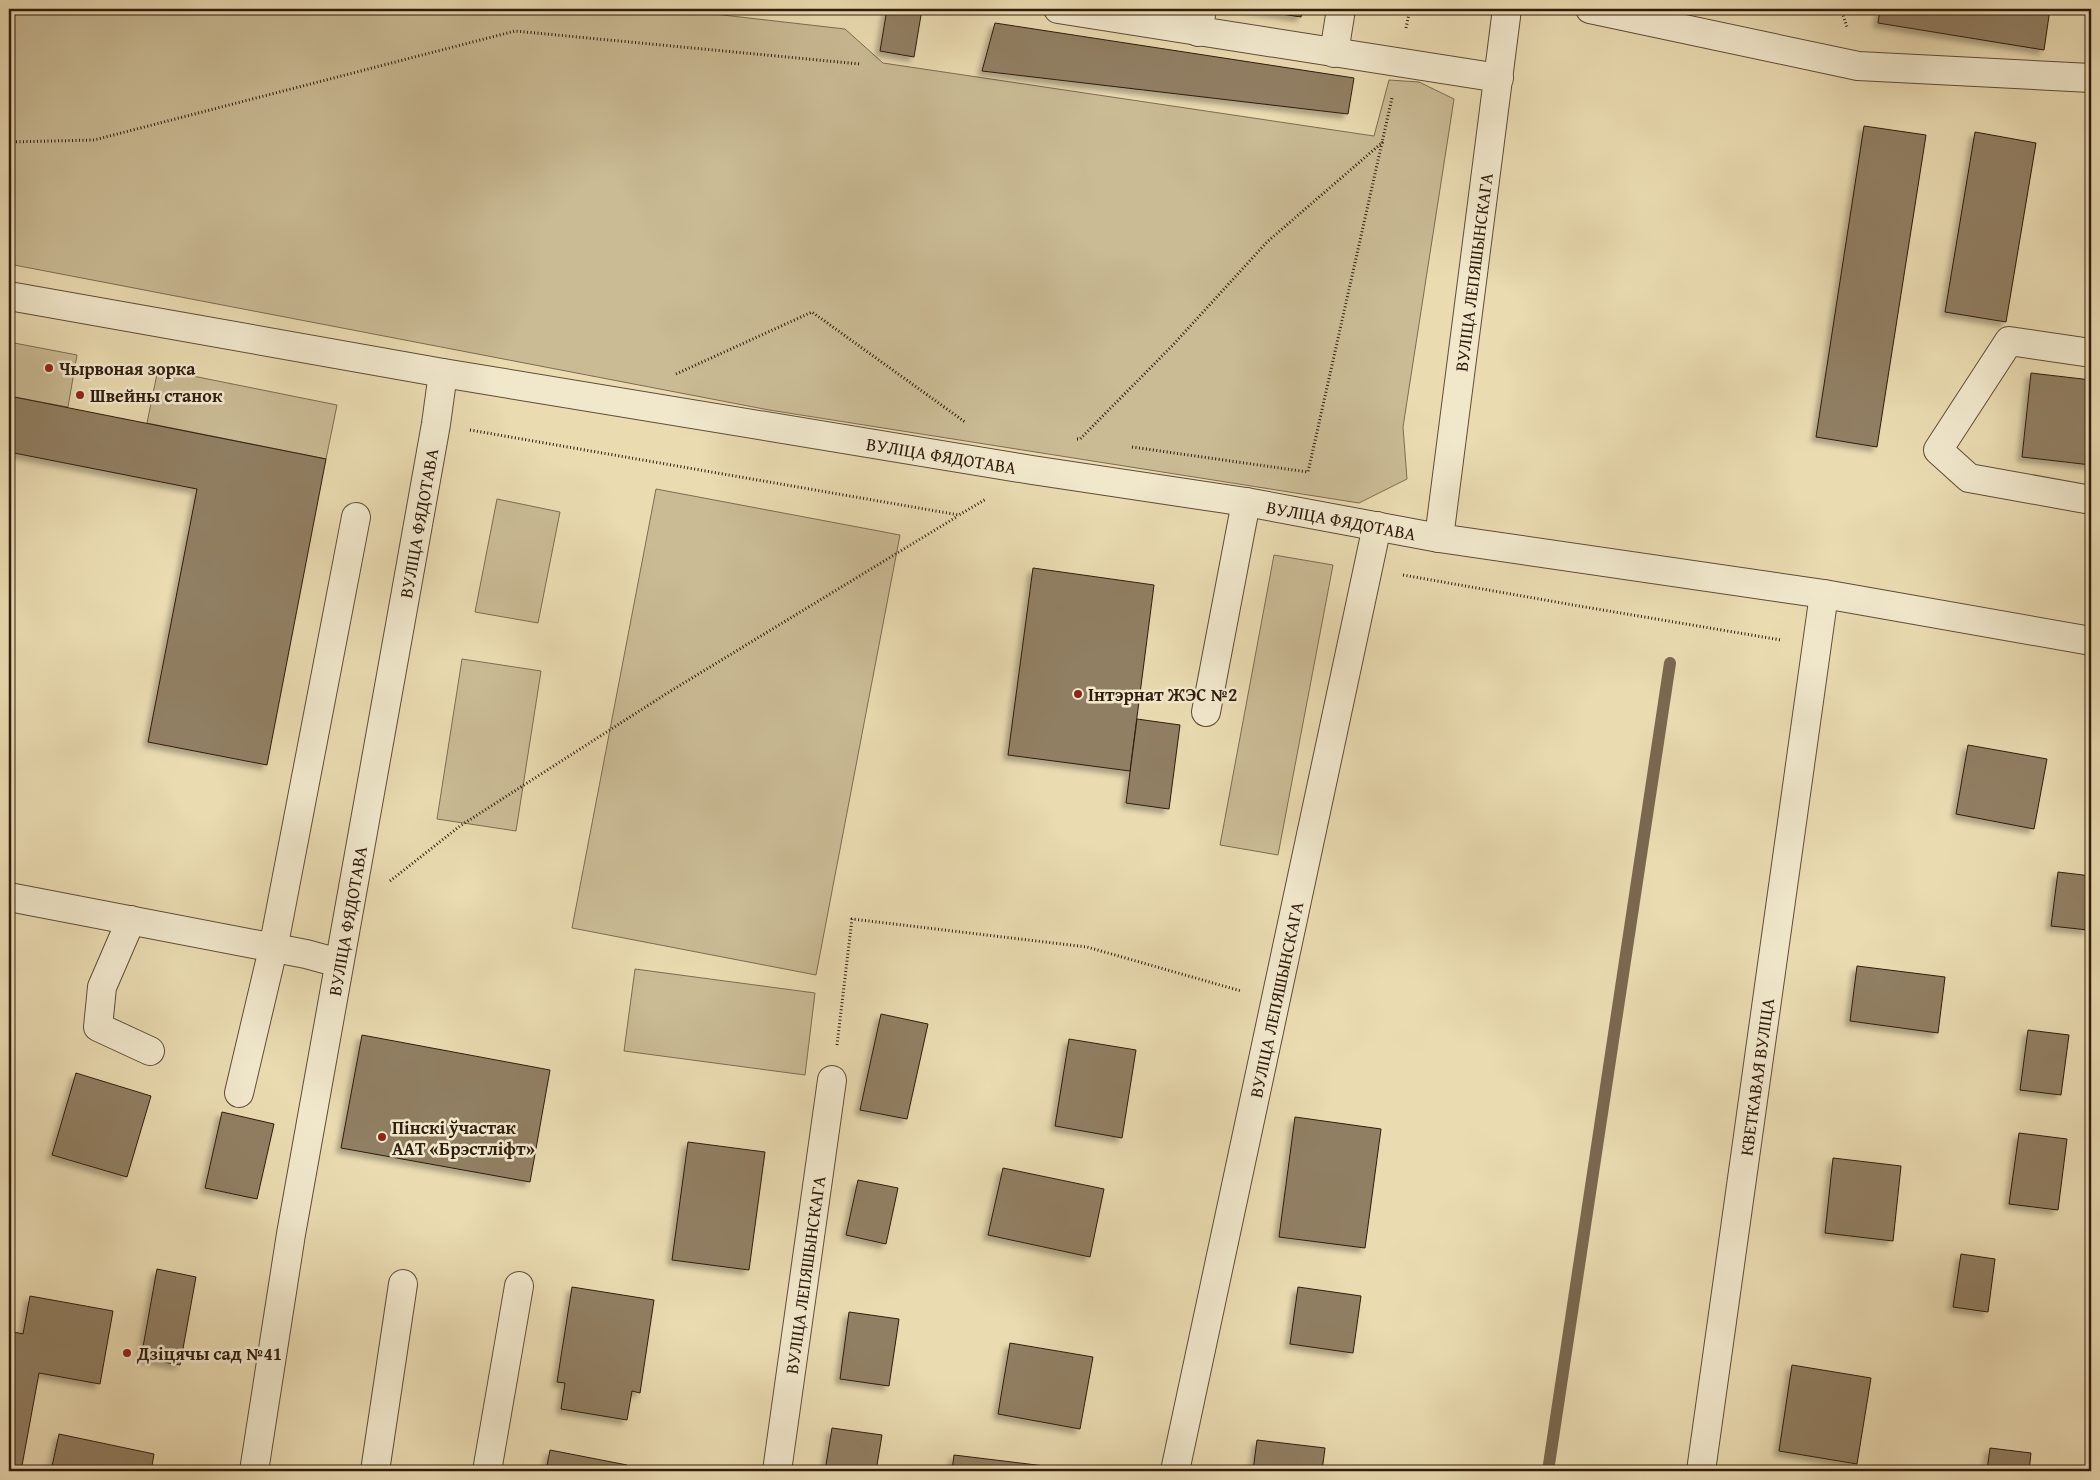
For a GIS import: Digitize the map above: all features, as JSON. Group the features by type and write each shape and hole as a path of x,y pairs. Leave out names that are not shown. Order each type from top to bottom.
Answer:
{"street":[{"path":"1066,9 1200,20 1334,53 1499,78"},
{"path":"1334,53 1341,9"},
{"name":"ВУЛІЦА ЛЕПЯШЫНСКАГА","path":"1439,538 1507,9"},
{"path":"1590,9 1858,66 2091,78"},
{"name":"ВУЛІЦА ФЯДОТАВА","path":"9,296 443,373 1032,470 1246,502 1439,538 1824,594 2091,641"},
{"path":"2091,354 2009,341 1938,450 1968,478 2091,500"},
{"name":"ВУЛІЦА ФЯДОТАВА","path":"254,1471 291,1234 436,424 443,373"},
{"path":"1206,712 1246,502"},
{"path":"239,1093 273,949 356,517"},
{"name":"ВУЛІЦА ЛЕПЯШЫНСКАГА","path":"1175,1471 1377,526"},
{"name":"КВЕТКАВАЯ ВУЛІЦА","path":"1701,1471 1824,594"},
{"path":"9,897 306,954 339,963"},
{"path":"131,920 102,987 98,1027 150,1051"},
{"name":"ВУЛІЦА ЛЕПЯШЫНСКАГА","path":"778,1471 832,1080"},
{"path":"375,1471 403,1284"},
{"path":"487,1471 519,1286"}],"path":[{"path":"1128,446 1308,472 1384,141 1410,9"},
{"path":"9,142 94,140 515,31 860,64"},
{"path":"348,914 460,826 669,692 1080,439 1172,346 1267,242 1384,141"},
{"path":"667,378 812,312 968,424 958,422"},
{"path":"436,424 959,515"},
{"path":"1071,438 1090,440"},
{"path":"1368,568 1816,646"},
{"path":"832,1080 852,919 1087,947 1276,1000"}],"shaded area":[{"path":"9,9 670,9 845,29 883,63 1374,136 1389,80 1419,82 1454,99 1403,427 1407,479 1359,503 769,410 9,264"},
{"path":"9,342 77,355 68,407 9,396"},
{"path":"158,369 337,405 326,459 147,423"},
{"path":"656,489 900,535 816,975 572,928"},
{"path":"497,499 560,512 538,623 475,612"},
{"path":"1274,555 1333,565 1278,855 1220,845"},
{"path":"462,659 541,671 516,831 437,819"},
{"path":"635,969 815,993 805,1075 624,1051"}],"building":[{"path":"887,9 922,9 914,57 880,51"},
{"path":"1248,9 1303,9 1301,17"},
{"path":"1880,9 2050,9 2044,50 1878,23"},
{"path":"995,23 1354,78 1348,114 982,71"},
{"path":"1864,126 1926,135 1877,447 1816,437"},
{"path":"1975,132 2036,143 2006,322 1945,312"},
{"path":"2031,373 2091,380 2091,465 2022,457"},
{"path":"9,396 326,459 267,765 148,742 197,489 9,452"},
{"name":"Інтэрнат ЖЭС №2","path":"1033,568 1154,585 1130,771 1008,755"},
{"path":"1137,719 1180,725 1169,809 1126,803"},
{"path":"1968,745 2047,759 2034,829 1956,814"},
{"path":"2058,872 2091,876 2091,905 2088,930 2051,926"},
{"path":"1857,966 1945,977 1938,1033 1850,1021"},
{"path":"881,1014 928,1024 907,1119 860,1110"},
{"path":"2028,1030 2069,1035 2061,1095 2020,1090"},
{"path":"362,1035 550,1070 530,1182 341,1148"},
{"path":"1069,1039 1136,1050 1122,1138 1055,1126"},
{"path":"76,1073 151,1096 127,1177 52,1155"},
{"path":"222,1112 274,1124 257,1199 205,1188"},
{"path":"1295,1117 1381,1129 1365,1248 1279,1237"},
{"path":"2019,1133 2067,1139 2058,1210 2009,1204"},
{"path":"688,1142 765,1152 749,1270 672,1260"},
{"path":"1833,1158 1901,1166 1893,1241 1825,1233"},
{"path":"1003,1168 1104,1189 1090,1257 988,1235"},
{"path":"858,1180 898,1188 886,1244 846,1235"},
{"path":"1961,1254 1995,1259 1988,1312 1953,1307"},
{"path":"157,1269 196,1277 180,1365 141,1358"},
{"path":"572,1287 654,1300 640,1393 632,1391 627,1420 561,1409 565,1383 557,1382"},
{"path":"1298,1287 1361,1296 1353,1353 1290,1344"},
{"path":"30,1296 113,1311 100,1384 39,1373 21,1471 18,1471 9,1470 9,1331 23,1334"},
{"path":"849,1312 899,1319 889,1386 840,1379"},
{"path":"1010,1343 1093,1357 1080,1429 998,1414"},
{"path":"1792,1365 1871,1378 1857,1464 1779,1451"},
{"path":"832,1428 882,1435 876,1471 825,1471"},
{"path":"59,1434 154,1454 151,1471 51,1471"},
{"path":"1257,1440 1325,1448 1322,1471 1253,1471"},
{"path":"1990,1448 2031,1453 2029,1471 1987,1471"},
{"path":"550,1450 627,1465 626,1471 546,1471"},
{"path":"954,1455 1053,1467 1053,1471 952,1471"}],"waterway":[{"path":"1548,1471 1670,663"}],"place":[{"name":"Чырвоная зорка","path":"49,368"},
{"name":"Швейны станок","path":"80,395"},
{"name":"Інтэрнат ЖЭС №2","path":"1078,694"},
{"name":"Пінскі ўчастак ААТ «Брэстліфт»","path":"382,1137"},
{"name":"Дзіцячы сад №41","path":"127,1353"}]}
